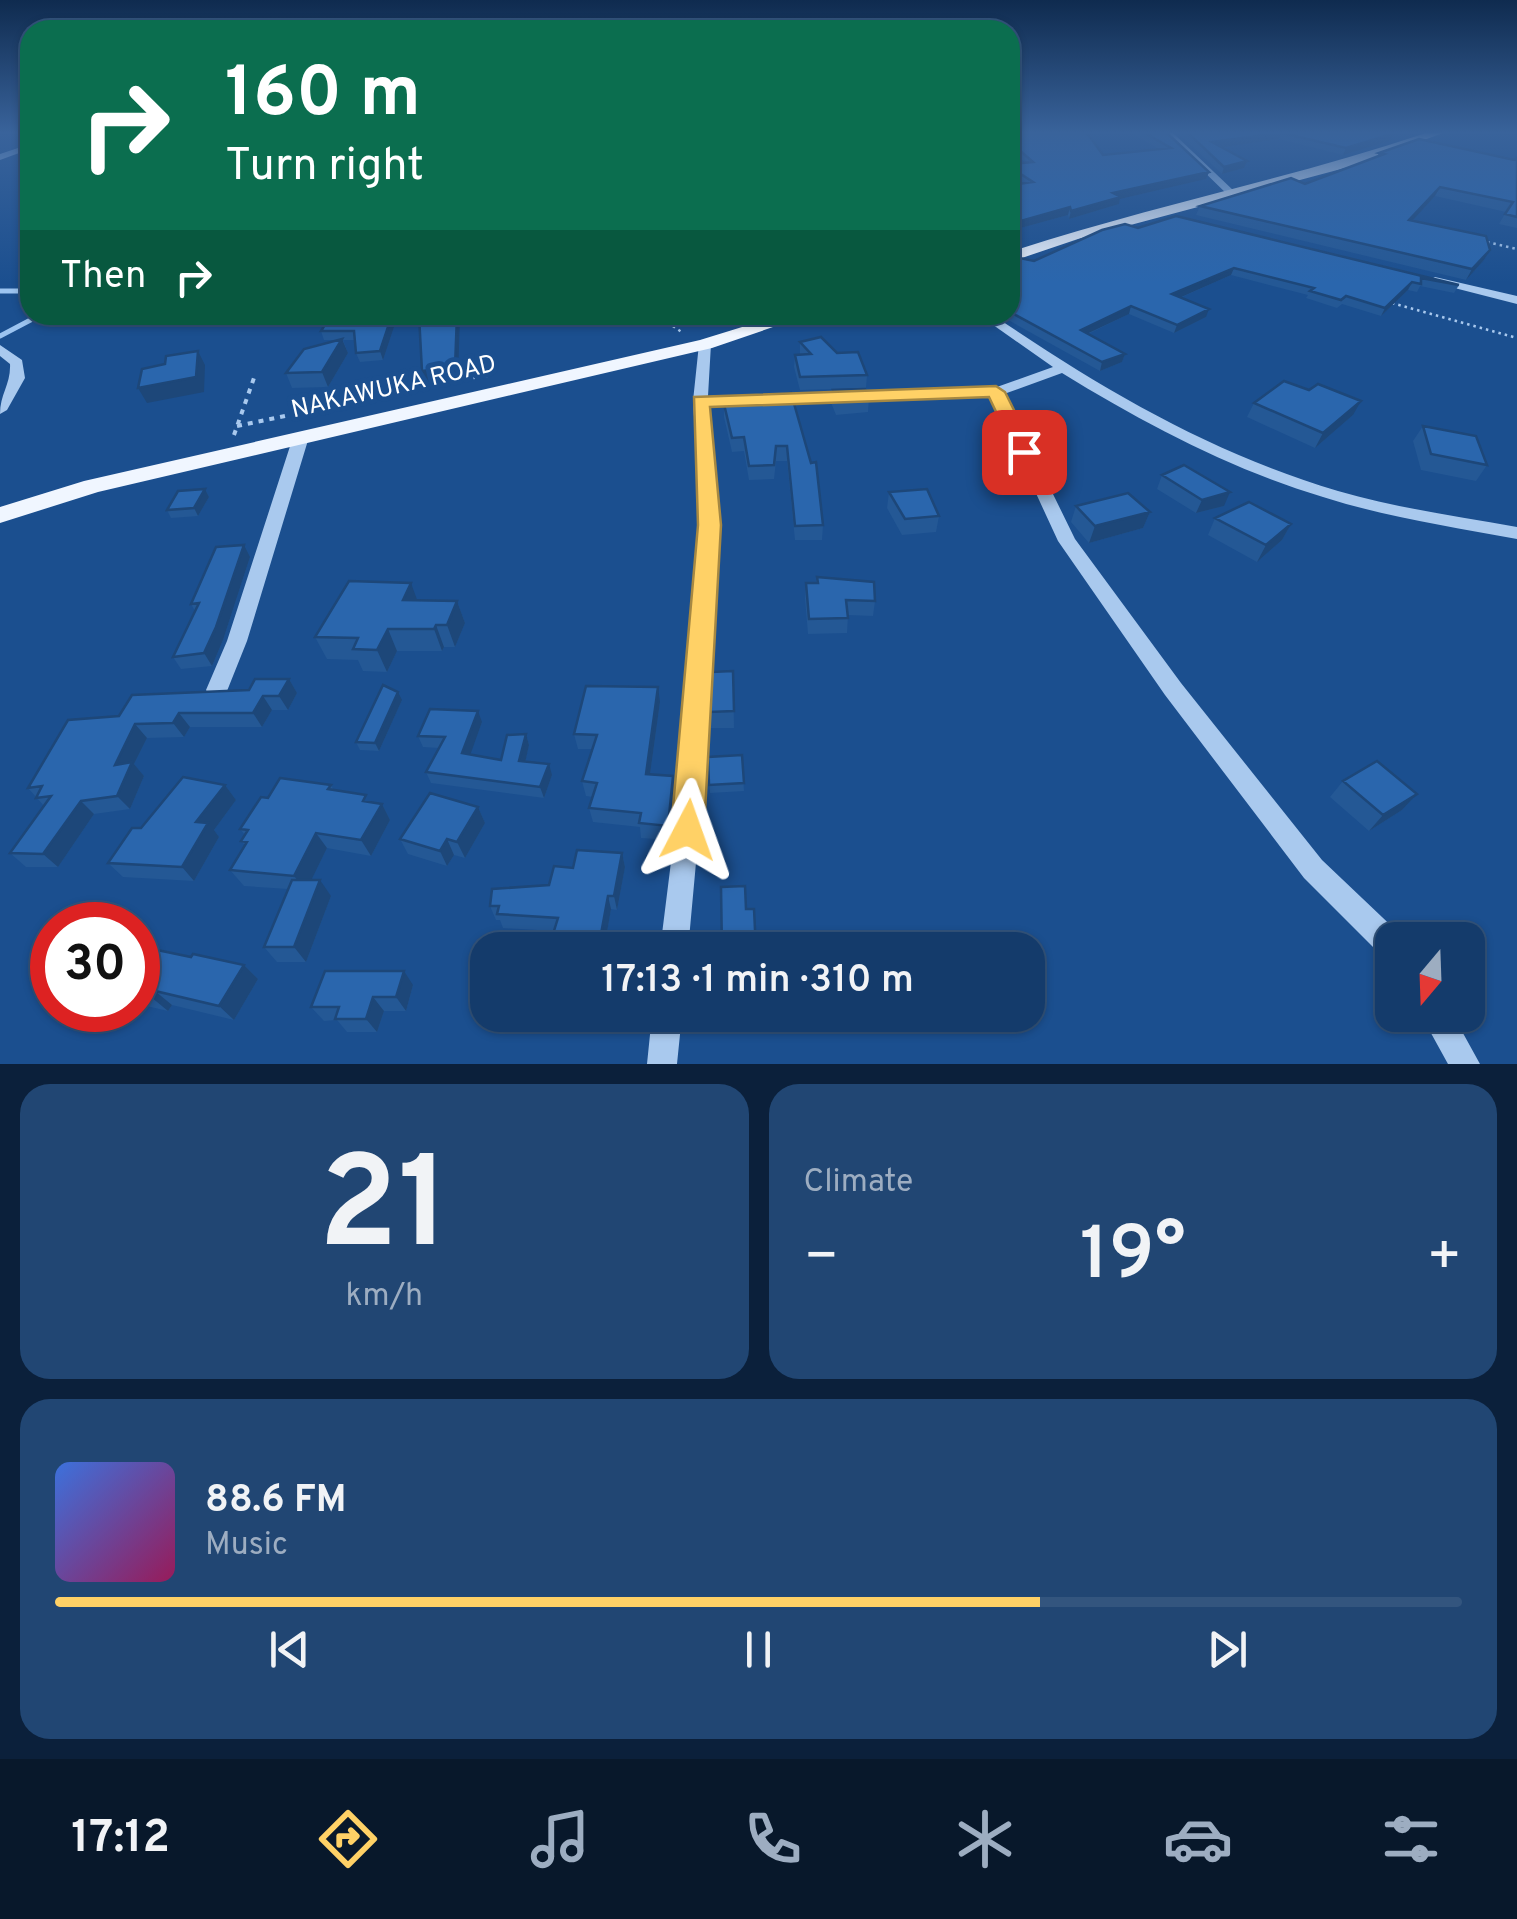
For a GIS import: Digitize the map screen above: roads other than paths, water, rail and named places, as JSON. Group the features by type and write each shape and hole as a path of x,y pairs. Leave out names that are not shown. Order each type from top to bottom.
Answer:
{"main road":[{"path":"1020,254 1275,183"},
{"name":"NAKAWUKA ROAD","path":"0,515 92,486 510,391 705,344 767,325"}],"street":[{"path":"1220,183 1232,194"},
{"path":"1163,212 1194,222"},
{"path":"1426,278 1517,300"},
{"path":"999,325 1110,397 1264,472 1386,509 1517,533"},
{"path":"676,932 688,830 710,525 700,401 705,344"},
{"path":"0,350 17,363 18,378 0,410"},
{"path":"700,401 996,392 1063,368"},
{"path":"996,392 1067,541 1152,660 1313,868 1375,929"},
{"path":"217,690 237,641 301,437"},
{"path":"662,1064 665,1032"},
{"path":"1446,1032 1465,1064"}],"waterway":[{"path":"0,291 20,291"},
{"path":"0,336 21,325"}]}
